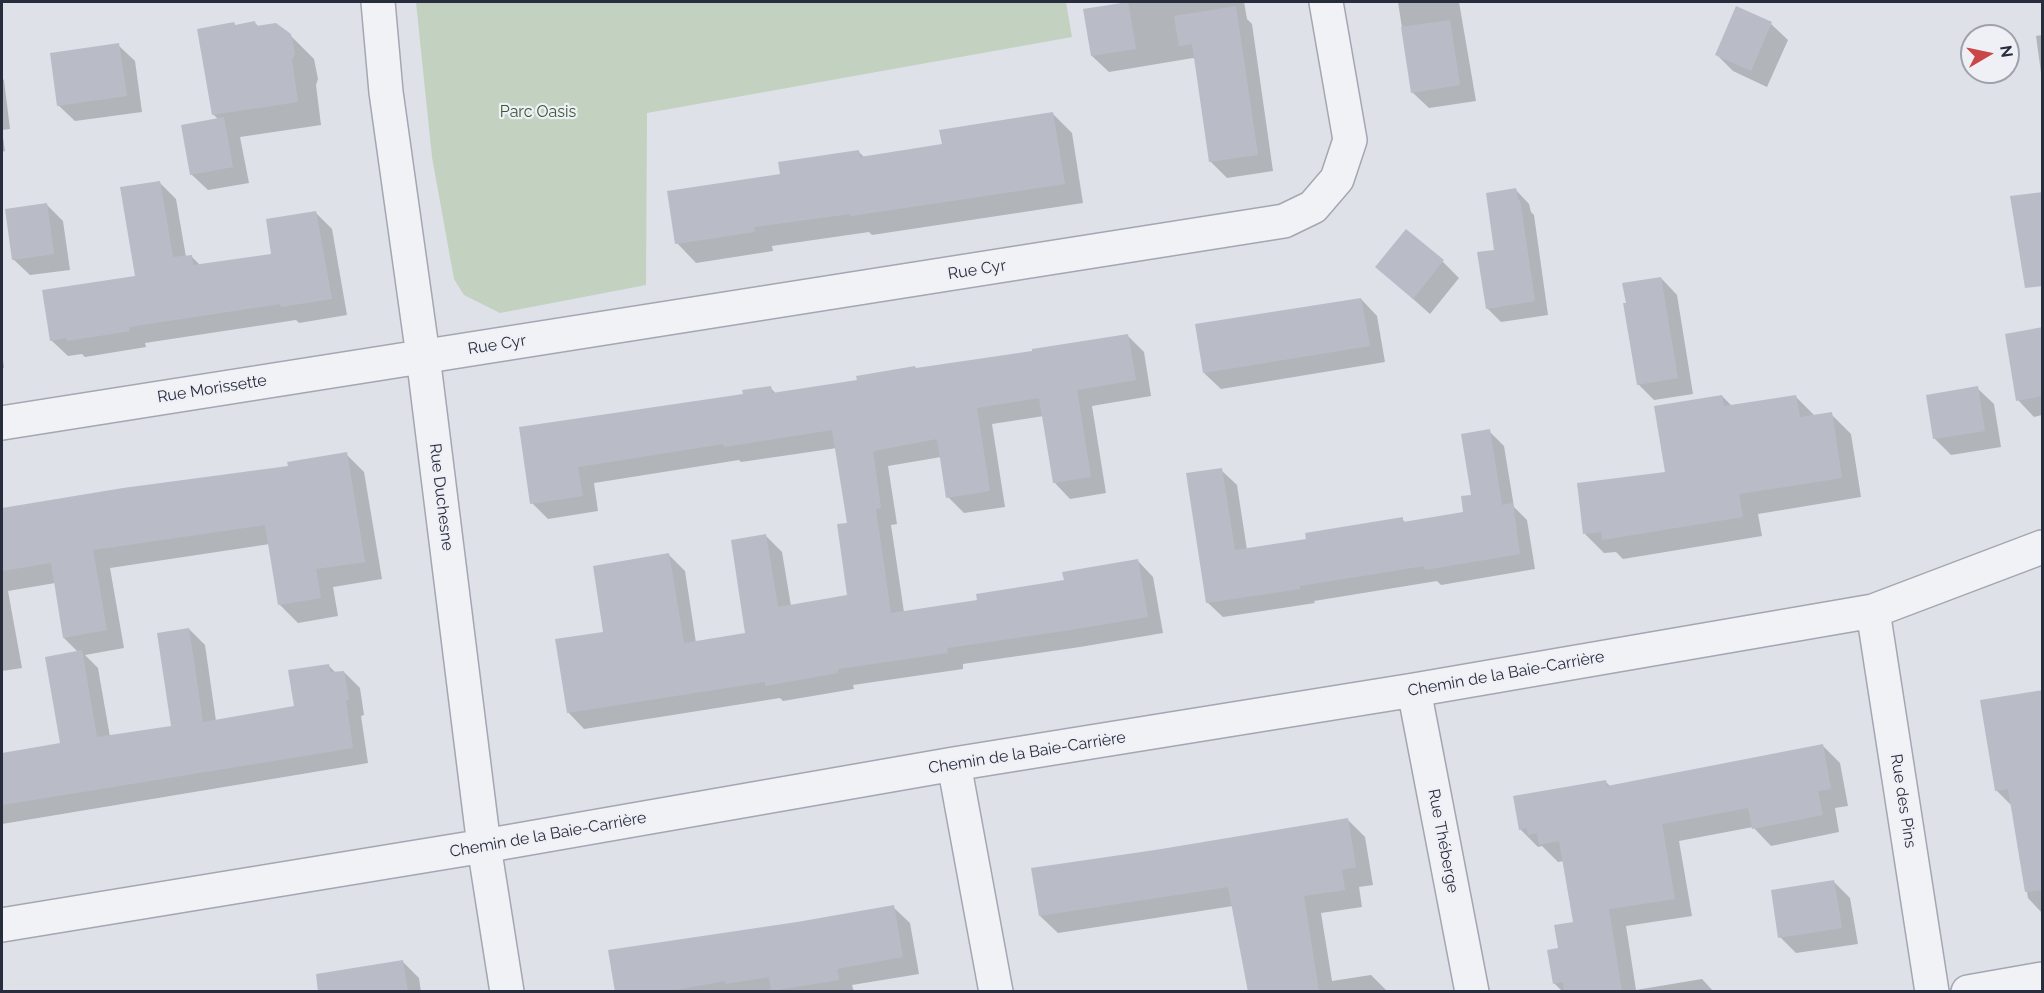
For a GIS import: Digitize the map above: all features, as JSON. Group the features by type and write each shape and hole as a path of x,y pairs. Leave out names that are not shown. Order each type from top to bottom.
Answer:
{"street":[{"name":"Rue Duchesne","path":"378,2 386,92 423,356 484,846 507,992"},
{"name":"Rue Cyr","path":"423,356 1284,221 1313,207 1337,179 1350,140 1326,2"},
{"name":"Rue Morissette","path":"2,423 423,356"},
{"name":"Chemin de la Baie-Carrière","path":"2,925 484,846 954,764 1414,690 1873,611 2043,547"},
{"name":"Rue des Pins","path":"1873,611 1932,992"},
{"name":"Rue Théberge","path":"1414,690 1472,992"},
{"path":"954,764 996,992"},
{"path":"1968,992 2043,980"}],"green space":[{"name":"Parc Oasis","path":"416,2 1066,2 1072,37 647,113 646,285 500,313 464,295 454,279 432,157"}],"building":[{"path":"1128,2 1136,49 1091,56 1083,9"},
{"path":"1236,6 1258,155 1209,162 1192,44 1179,46 1174,16"},
{"path":"1736,6 1772,22 1751,71 1715,55"},
{"path":"1450,20 1460,85 1411,93 1401,27"},
{"path":"255,21 256,26 276,23 291,34 295,54 292,60 298,102 212,115 197,29 234,22 235,25"},
{"path":"119,43 127,96 57,106 50,53"},
{"path":"1053,112 1065,184 851,216 850,214 754,227 755,232 675,244 667,191 780,174 778,162 859,150 860,157 942,144 939,130"},
{"path":"224,117 233,167 190,175 181,125"},
{"path":"160,181 173,257 192,255 193,265 271,254 266,219 316,211 332,299 281,307 280,304 129,327 130,331 67,341 66,338 50,341 42,290 135,276 120,187"},
{"path":"1516,188 1518,200 1520,200 1535,301 1486,309 1477,252 1494,250 1486,193"},
{"path":"2043,192 2043,286 2025,288 2010,196"},
{"path":"47,203 54,254 12,260 5,209"},
{"path":"1406,229 1444,260 1413,299 1375,267"},
{"path":"1661,277 1678,378 1637,385 1623,303 1626,303 1622,283"},
{"path":"1361,298 1370,346 1203,373 1195,324"},
{"path":"2043,327 2043,396 2016,401 2005,334"},
{"path":"1128,334 1136,380 1077,390 1091,477 1053,483 1039,398 977,408 990,491 946,498 937,439 873,451 881,508 876,509 891,613 977,600 976,594 1064,580 1062,572 1138,559 1148,617 947,648 948,653 838,669 838,673 765,686 765,682 567,713 555,639 603,632 593,566 669,553 684,643 745,633 731,540 766,534 778,607 847,595 837,524 847,523 832,430 724,447 723,444 578,467 583,496 530,504 519,427 743,394 742,390 771,386 772,393 857,380 856,376 915,366 916,368 1032,351 1032,349"},
{"path":"1978,386 1985,431 1933,439 1926,395"},
{"path":"1722,395 1724,406 1796,395 1800,417 1832,412 1842,478 1739,494 1743,517 1602,540 1601,532 1583,534 1577,483 1665,472 1654,406"},
{"path":"1490,429 1502,505 1513,503 1520,554 1425,570 1424,566 1300,586 1300,589 1206,603 1186,473 1222,468 1235,550 1306,539 1305,533 1403,517 1403,522 1463,512 1461,496 1471,495 1461,434"},
{"path":"347,452 365,562 316,569 321,598 278,605 265,525 93,550 107,630 63,638 51,563 2,571 2,508 123,488 288,466 287,462"},
{"path":"189,628 203,722 294,706 288,670 329,664 330,672 344,671 353,748 2,805 2,753 60,743 45,657 82,650 97,737 171,726 157,633"},
{"path":"2043,690 2043,890 2025,892 2008,789 1995,791 1980,700"},
{"path":"1823,744 1831,789 1818,791 1823,815 1752,829 1748,808 1662,824 1675,899 1609,909 1622,992 1564,992 1563,982 1553,984 1547,950 1558,948 1554,925 1573,922 1559,841 1539,845 1537,833 1528,835 1527,828 1519,830 1513,796 1606,780 1607,786"},
{"path":"1348,818 1356,867 1342,870 1345,890 1304,896 1319,992 1248,992 1228,887 1039,916 1031,868"},
{"path":"1834,880 1842,928 1778,938 1771,890"},
{"path":"894,905 903,957 837,969 839,980 771,991 769,977 725,984 725,981 665,992 615,992 608,950"},
{"path":"403,960 408,992 318,992 316,974"}]}
